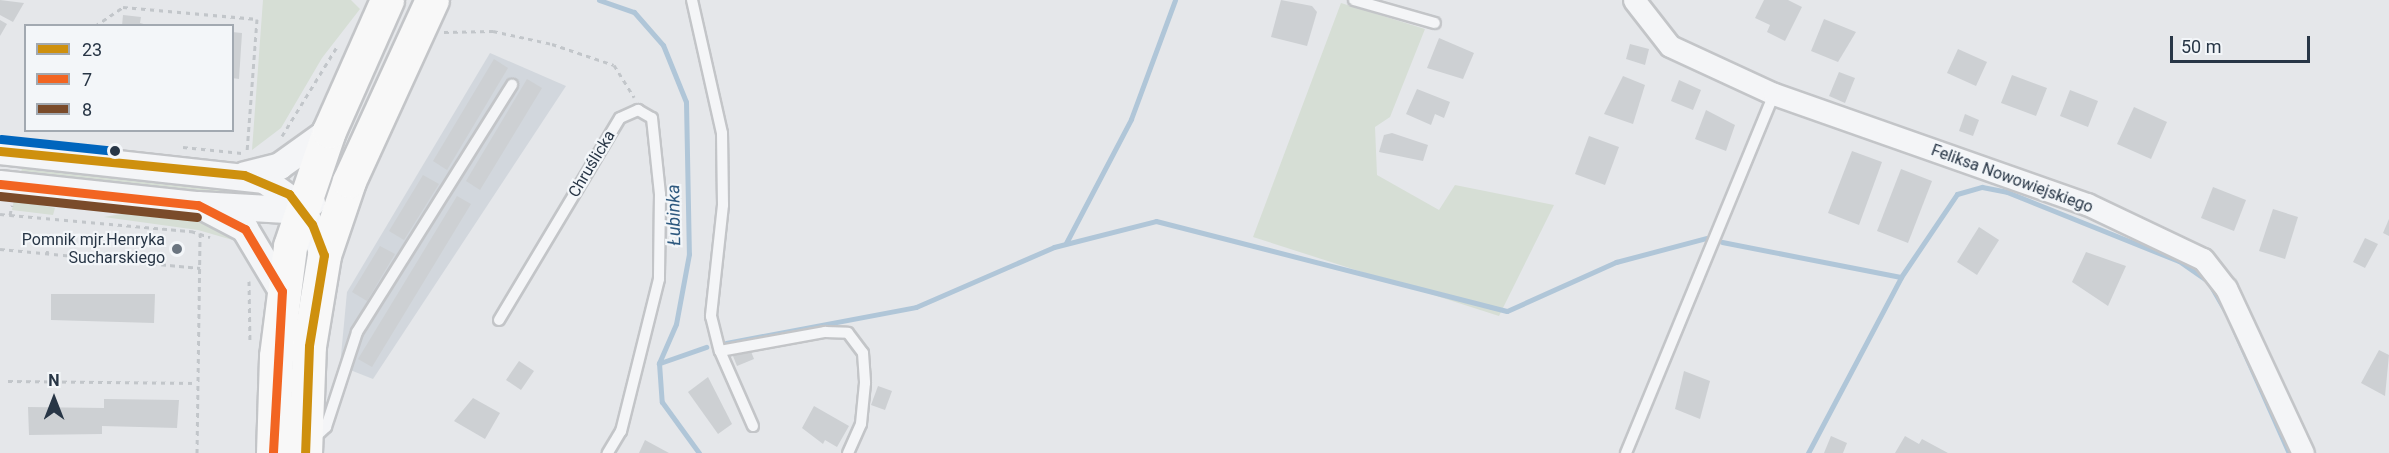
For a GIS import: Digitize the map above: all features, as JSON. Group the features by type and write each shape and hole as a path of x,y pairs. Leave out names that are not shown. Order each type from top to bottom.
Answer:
{"main road":[{"path":"273,453 282,291 302,207 328,132 385,4"},
{"path":"306,447 311,326 324,255 349,181 431,19"}],"street":[{"name":"Feliksa Nowowiejskiego","path":"1634,0 1670,46 1774,94 2087,204 2203,259 2226,288 2303,453"},
{"path":"0,151 280,166 328,132"},
{"path":"246,164 302,207 324,255"},
{"path":"0,184 198,205 302,207 349,181"},
{"path":"198,205 245,229 282,291"}],"lane":[{"path":"692,0 722,133 723,205 711,316 720,351 753,426"},
{"path":"1354,0 1435,23"},
{"path":"306,447 320,438 357,332 512,86"},
{"path":"1626,453 1774,94"},
{"path":"608,453 621,431 659,279 660,194 652,118 638,110"},
{"name":"Chruślicka","path":"499,320 620,118 638,110"},
{"path":"720,351 825,332 848,333 863,352 865,383 861,424 848,453"}],"path":[{"path":"98,24 123,7 257,19 246,164"},
{"path":"431,19 493,31 614,65 638,110"},
{"path":"277,142 341,42"},
{"path":"10,215 200,233 220,241"},
{"path":"197,453 200,233"},
{"path":"45,242 48,254"},
{"path":"0,249 200,268"},
{"path":"249,277 250,352"},
{"path":"8,381 197,382"}],"shaded area":[{"path":"263,0 351,0 360,9 322,58 281,128 252,150"},
{"path":"1341,3 1425,29 1390,117 1375,127 1377,175 1439,210 1455,185 1554,205 1499,316 1253,237"},
{"path":"490,53 566,86 373,379 340,366 347,292"},
{"path":"22,168 258,188 257,200 20,177"},
{"path":"14,200 55,208 53,215 12,210"},
{"path":"139,211 225,223 243,243 198,230 104,217"}],"building":[{"path":"0,0 24,3 13,22 0,15"},
{"path":"1281,0 1312,6 1317,12 1307,46 1271,37"},
{"path":"1764,0 1788,0 1802,7 1785,41 1767,32 1770,25 1755,18"},
{"path":"123,15 141,17 140,23 144,24 122,24"},
{"path":"1824,19 1856,32 1838,62 1811,51"},
{"path":"0,20 7,24 0,36"},
{"path":"234,32 242,33 239,79 234,78"},
{"path":"1439,38 1474,53 1463,79 1427,68"},
{"path":"1630,44 1649,49 1645,65 1626,59"},
{"path":"1958,49 1987,62 1976,86 1947,73"},
{"path":"494,59 508,68 447,170 433,161"},
{"path":"1839,72 1855,78 1845,103 1829,96"},
{"path":"2012,75 2047,88 2036,116 2001,103"},
{"path":"1623,76 1645,85 1633,124 1604,114"},
{"path":"527,79 542,88 480,190 466,181"},
{"path":"1679,80 1701,90 1693,110 1671,101"},
{"path":"1417,89 1450,102 1444,118 1435,114 1431,125 1406,114"},
{"path":"2070,90 2098,101 2088,127 2060,116"},
{"path":"2134,107 2167,122 2151,159 2117,144"},
{"path":"1706,110 1735,125 1726,151 1695,139"},
{"path":"1965,114 1979,120 1973,136 1959,131"},
{"path":"1392,133 1428,145 1423,161 1379,152 1384,135"},
{"path":"1589,136 1619,147 1605,185 1575,174"},
{"path":"1852,151 1882,162 1859,225 1828,213"},
{"path":"1901,169 1932,181 1908,243 1877,231"},
{"path":"423,175 439,184 404,240 389,231"},
{"path":"2213,187 2246,200 2234,231 2201,218"},
{"path":"457,196 471,204 372,367 358,359"},
{"path":"2273,209 2298,217 2285,259 2259,251"},
{"path":"2389,219 2389,236 2383,233"},
{"path":"1979,227 1999,240 1977,275 1957,262"},
{"path":"2365,238 2378,244 2365,268 2353,262"},
{"path":"380,246 395,254 367,301 352,292"},
{"path":"2086,252 2126,266 2108,306 2072,282"},
{"path":"51,294 155,294 154,323 51,320"},
{"path":"750,349 754,359 737,366 733,356"},
{"path":"2379,350 2389,355 2385,396 2361,383"},
{"path":"519,361 534,371 521,390 506,380"},
{"path":"1684,371 1710,381 1700,419 1675,409"},
{"path":"708,377 732,424 718,434 688,392"},
{"path":"878,386 892,391 885,410 871,405"},
{"path":"473,398 500,413 485,439 454,421"},
{"path":"104,399 179,400 177,428 102,426 102,434 29,435 28,407 104,408"},
{"path":"814,406 849,426 837,447 825,440 823,444 802,428"},
{"path":"1831,436 1847,443 1843,453 1824,453"},
{"path":"1905,436 1919,444 1922,439 1948,453 1895,453"},
{"path":"645,440 669,453 639,453"}],"waterway":[{"name":"Łubinka","path":"599,0 634,12 663,45 686,102 689,254 676,324 659,363 662,402 699,453"},
{"path":"1066,243 1131,119 1175,0"},
{"path":"1808,453 1901,277 1957,194 1982,187 2007,192 2179,261 2208,281 2227,314"},
{"path":"726,343 916,307 1054,247 1156,221 1507,311 1616,262 1706,238"},
{"path":"1722,242 1901,277"},
{"path":"2231,323 2289,453"},
{"path":"660,363 706,347"}],"transit line":[{"path":"1,139 115,151"},
{"name":"23","path":"0,151 244,175 289,194 312,224 324,255 309,346 305,453"},
{"name":"7","path":"0,184 198,205 245,229 282,291 273,453"},
{"name":"8","path":"0,196 197,217"}],"place":[{"name":"Pomnik mjr.Henryka Sucharskiego","path":"177,249"}]}
